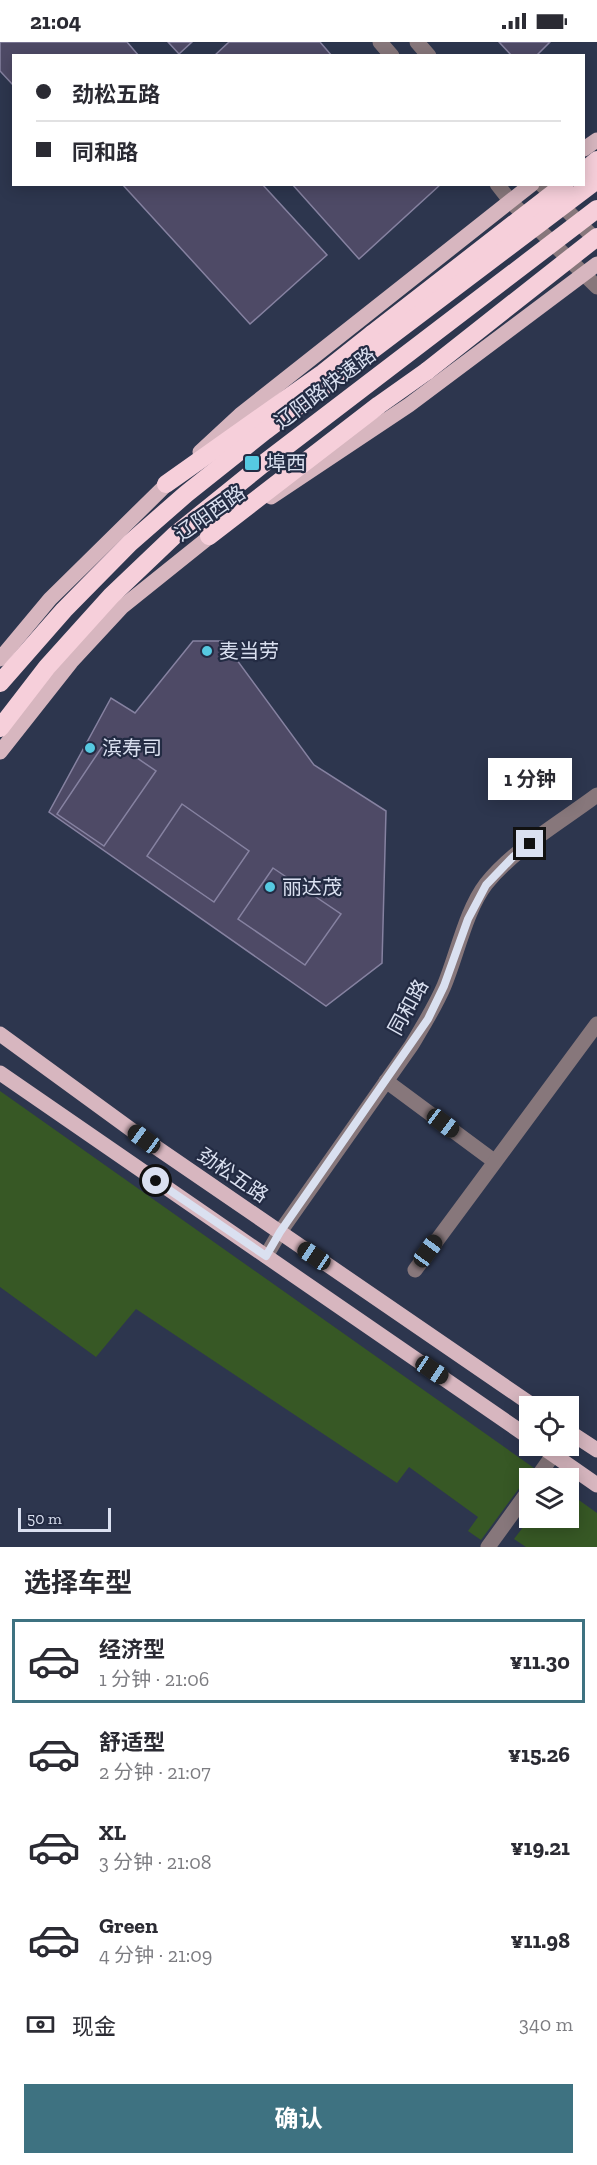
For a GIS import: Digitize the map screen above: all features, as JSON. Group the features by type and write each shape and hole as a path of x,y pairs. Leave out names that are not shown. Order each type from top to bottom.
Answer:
{"highway":[{"path":"585,170 597,160"},
{"name":"辽阳路快速路","path":"0,683 64,610 130,543 186,494 265,431 597,180"},
{"path":"166,484 322,373 562,186"},
{"name":"辽阳路快速路","path":"0,728 47,667 111,596 175,535 263,464 597,209"},
{"path":"209,536 597,239"}],"main road":[{"path":"0,659 50,599 166,484 240,415 530,186"},
{"name":"辽阳西路","path":"0,752 71,662 117,613 209,536 302,478 409,405 597,264"},
{"name":"劲松五路","path":"0,1034 144,1139 519,1396"},
{"path":"0,1073 519,1430"},
{"path":"579,1438 597,1450"},
{"path":"556,1456 597,1485"}],"street":[{"path":"380,42 390,54"},
{"path":"417,42 427,54"},
{"path":"499,186 511,202 597,287"},
{"path":"543,186 597,239"},
{"name":"同和路","path":"266,1256 280,1232 428,1019 444,986 468,919 486,885 513,857 597,795"},
{"path":"415,1269 597,1024"},
{"path":"386,1081 494,1161"},
{"path":"489,1547 519,1505"}],"green space":[{"path":"0,1091 534,1468 519,1468 519,1488 481,1540 468,1531 478,1517 409,1467 397,1483 136,1309 96,1357 0,1287"},
{"path":"579,1500 597,1513 597,1547 526,1547 514,1539 522,1528 579,1528"}],"building":[{"path":"0,42 127,42 137,54 12,54 12,84 0,71"},
{"path":"168,42 192,42 179,54"},
{"path":"229,42 320,42 330,54 216,54"},
{"path":"499,42 550,42 538,54 510,54"},
{"path":"124,186 264,186 327,255 250,324"},
{"path":"294,186 439,186 359,259"},
{"name":"丽达茂","path":"193,641 223,641 314,765 386,811 382,963 326,1006 49,812 111,698 135,713"},
{"path":"108,738 156,771 104,846 57,814"},
{"path":"182,804 249,851 214,902 147,856"},
{"path":"273,868 341,914 305,965 238,919"}],"place":[{"name":"埠西","path":"252,463"},
{"name":"麦当劳","path":"207,651"},
{"name":"滨寿司","path":"90,748"},
{"name":"丽达茂","path":"270,887"}],"route":[{"path":"156,1181 266,1256 280,1232 428,1019 444,986 468,919 486,885 513,857 530,844"}]}
